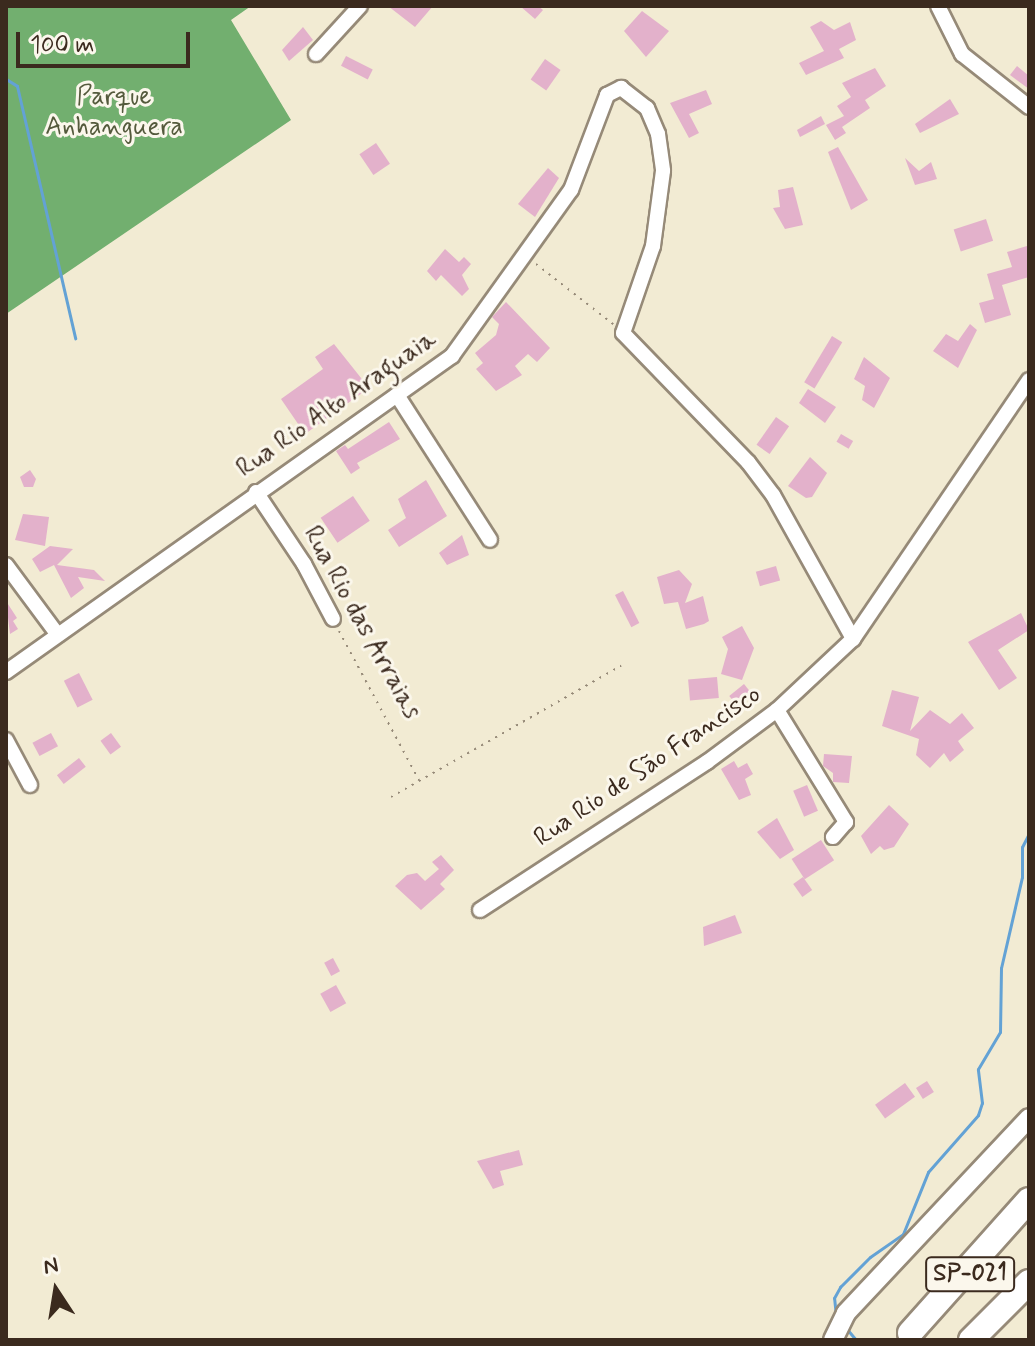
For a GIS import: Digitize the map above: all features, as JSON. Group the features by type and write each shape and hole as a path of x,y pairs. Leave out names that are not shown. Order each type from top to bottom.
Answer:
{"highway":[{"path":"907,1337 1029,1200"},
{"name":"SP-021","path":"907,1337 1029,1215"},
{"name":"SP-021","path":"971,1340 1029,1282"}],"main road":[{"path":"833,1340 846,1313 1029,1118"}],"street":[{"path":"316,54 360,6"},
{"path":"938,6 962,54 1029,107"},
{"name":"Rua Rio Alto Araguaia","path":"6,672 452,356 571,190 607,95 616,89 630,91 654,124 663,171 653,246 623,333"},
{"path":"623,333 756,473 853,639"},
{"name":"Rua Rio de São Francisco","path":"480,910 777,710 853,639 1029,380"},
{"path":"397,395 490,540"},
{"name":"Rua Rio das Arraias","path":"256,492 304,564 333,619"},
{"path":"6,565 58,635"},
{"path":"777,710 846,822 833,837"},
{"path":"6,740 30,785"}],"path":[{"path":"526,256 623,333"},
{"name":"Rua Rio das Arraias","path":"333,619 419,780"},
{"path":"391,797 621,666"}],"green space":[{"name":"Parque Anhanguera","path":"6,6 251,6 231,20 291,120 6,314"}],"building":[{"path":"388,6 433,6 415,27"},
{"path":"520,6 538,6 543,10 535,19"},
{"path":"642,11 669,31 646,57 624,31"},
{"path":"821,21 834,30 850,22 856,40 839,49 844,58 806,75 799,63 824,51 810,27"},
{"path":"303,27 313,40 289,61 282,50"},
{"path":"346,56 373,70 368,79 341,66"},
{"path":"545,59 561,70 546,90 531,79"},
{"path":"1017,66 1029,76 1029,89 1010,75"},
{"path":"875,68 886,86 865,100 870,108 842,127 846,133 835,140 826,125 844,116 837,106 851,97 842,83"},
{"path":"706,90 712,104 689,114 699,133 689,138 670,103"},
{"path":"950,99 959,114 920,133 915,124"},
{"path":"821,116 825,124 800,137 797,130"},
{"path":"376,143 390,164 373,175 359,154"},
{"path":"838,147 868,200 851,210 828,152"},
{"path":"905,158 919,171 931,162 937,179 915,185"},
{"path":"548,168 559,178 535,217 518,204"},
{"path":"793,187 803,225 785,229 773,208 780,207 778,190"},
{"path":"986,219 993,241 961,251 954,230"},
{"path":"1027,246 1029,277 1002,285 1011,315 985,323 979,303 994,299 987,274 1012,267 1007,252"},
{"path":"445,249 459,262 464,257 471,264 462,275 469,289 462,296 441,275 436,281 427,271"},
{"path":"506,302 550,348 537,362 528,354 515,366 522,375 496,391 476,369 483,363 475,353 496,335 499,324 492,317"},
{"path":"970,324 977,330 958,368 933,351 946,334 958,341"},
{"path":"832,336 842,342 814,388 804,382"},
{"path":"334,344 369,388 305,434 281,399 323,369 315,357"},
{"path":"864,357 890,378 874,408 862,400 865,386 854,379"},
{"path":"808,389 836,407 825,423 799,403"},
{"path":"776,417 789,426 770,454 756,445"},
{"path":"389,422 400,439 357,463 360,468 351,474 336,451 345,445 348,449"},
{"path":"841,434 853,441 849,449 836,442"},
{"path":"810,457 827,473 812,497 806,498 788,486"},
{"path":"30,470 36,479 33,487 24,487 20,477"},
{"path":"426,480 447,516 399,547 388,530 406,518 398,499"},
{"path":"353,496 370,521 337,543 321,518"},
{"path":"23,514 49,517 45,546 15,540"},
{"path":"462,535 469,555 447,565 439,553"},
{"path":"50,546 73,549 57,565 94,570 105,581 78,577 84,588 71,598 54,565 40,572 32,559"},
{"path":"776,566 780,580 760,586 756,572"},
{"path":"679,570 692,584 685,603 703,596 709,621 704,624 686,629 678,602 664,604 657,577"},
{"path":"623,591 639,623 631,627 615,595"},
{"path":"6,601 17,618 13,621 18,629 10,634"},
{"path":"1021,613 1029,630 998,650 1017,678 999,690 968,642"},
{"path":"742,626 754,648 742,680 721,674 728,649 722,637"},
{"path":"79,673 93,700 77,707 64,681"},
{"path":"717,677 719,698 690,700 688,680"},
{"path":"744,684 753,695 738,707 729,696"},
{"path":"892,690 919,697 910,731 930,710 950,724 962,713 974,728 958,741 964,750 950,762 944,753 930,768 916,755 919,739 882,726"},
{"path":"51,733 58,746 40,756 32,743"},
{"path":"111,733 121,747 110,754 100,741"},
{"path":"824,754 852,756 849,783 833,782 833,773 823,766"},
{"path":"79,758 86,767 64,784 57,775"},
{"path":"734,761 738,768 747,763 753,774 745,779 751,795 739,800 721,769"},
{"path":"807,785 818,811 804,817 793,791"},
{"path":"889,805 909,824 894,847 884,850 880,846 871,854 861,836"},
{"path":"777,818 794,850 780,859 757,832"},
{"path":"821,840 834,860 805,879 792,859"},
{"path":"441,855 454,870 440,884 445,889 421,910 395,886 407,875 417,873 425,881 439,869 432,862"},
{"path":"803,877 812,890 802,897 793,884"},
{"path":"735,915 742,933 704,946 703,927"},
{"path":"333,958 340,971 331,976 324,963"},
{"path":"336,985 346,1003 330,1012 320,994"},
{"path":"927,1081 934,1092 923,1099 916,1088"},
{"path":"905,1083 915,1097 885,1119 875,1105"},
{"path":"519,1150 523,1165 500,1171 504,1185 493,1189 477,1161"}],"waterway":[{"path":"6,79 17,86 75,338"},
{"path":"836,1316 834,1298 840,1287 870,1257 903,1234 928,1172 978,1115 982,1103 978,1069 1000,1032 1001,968 1022,877 1022,847 1029,833"},
{"path":"846,1328 856,1340"}]}
